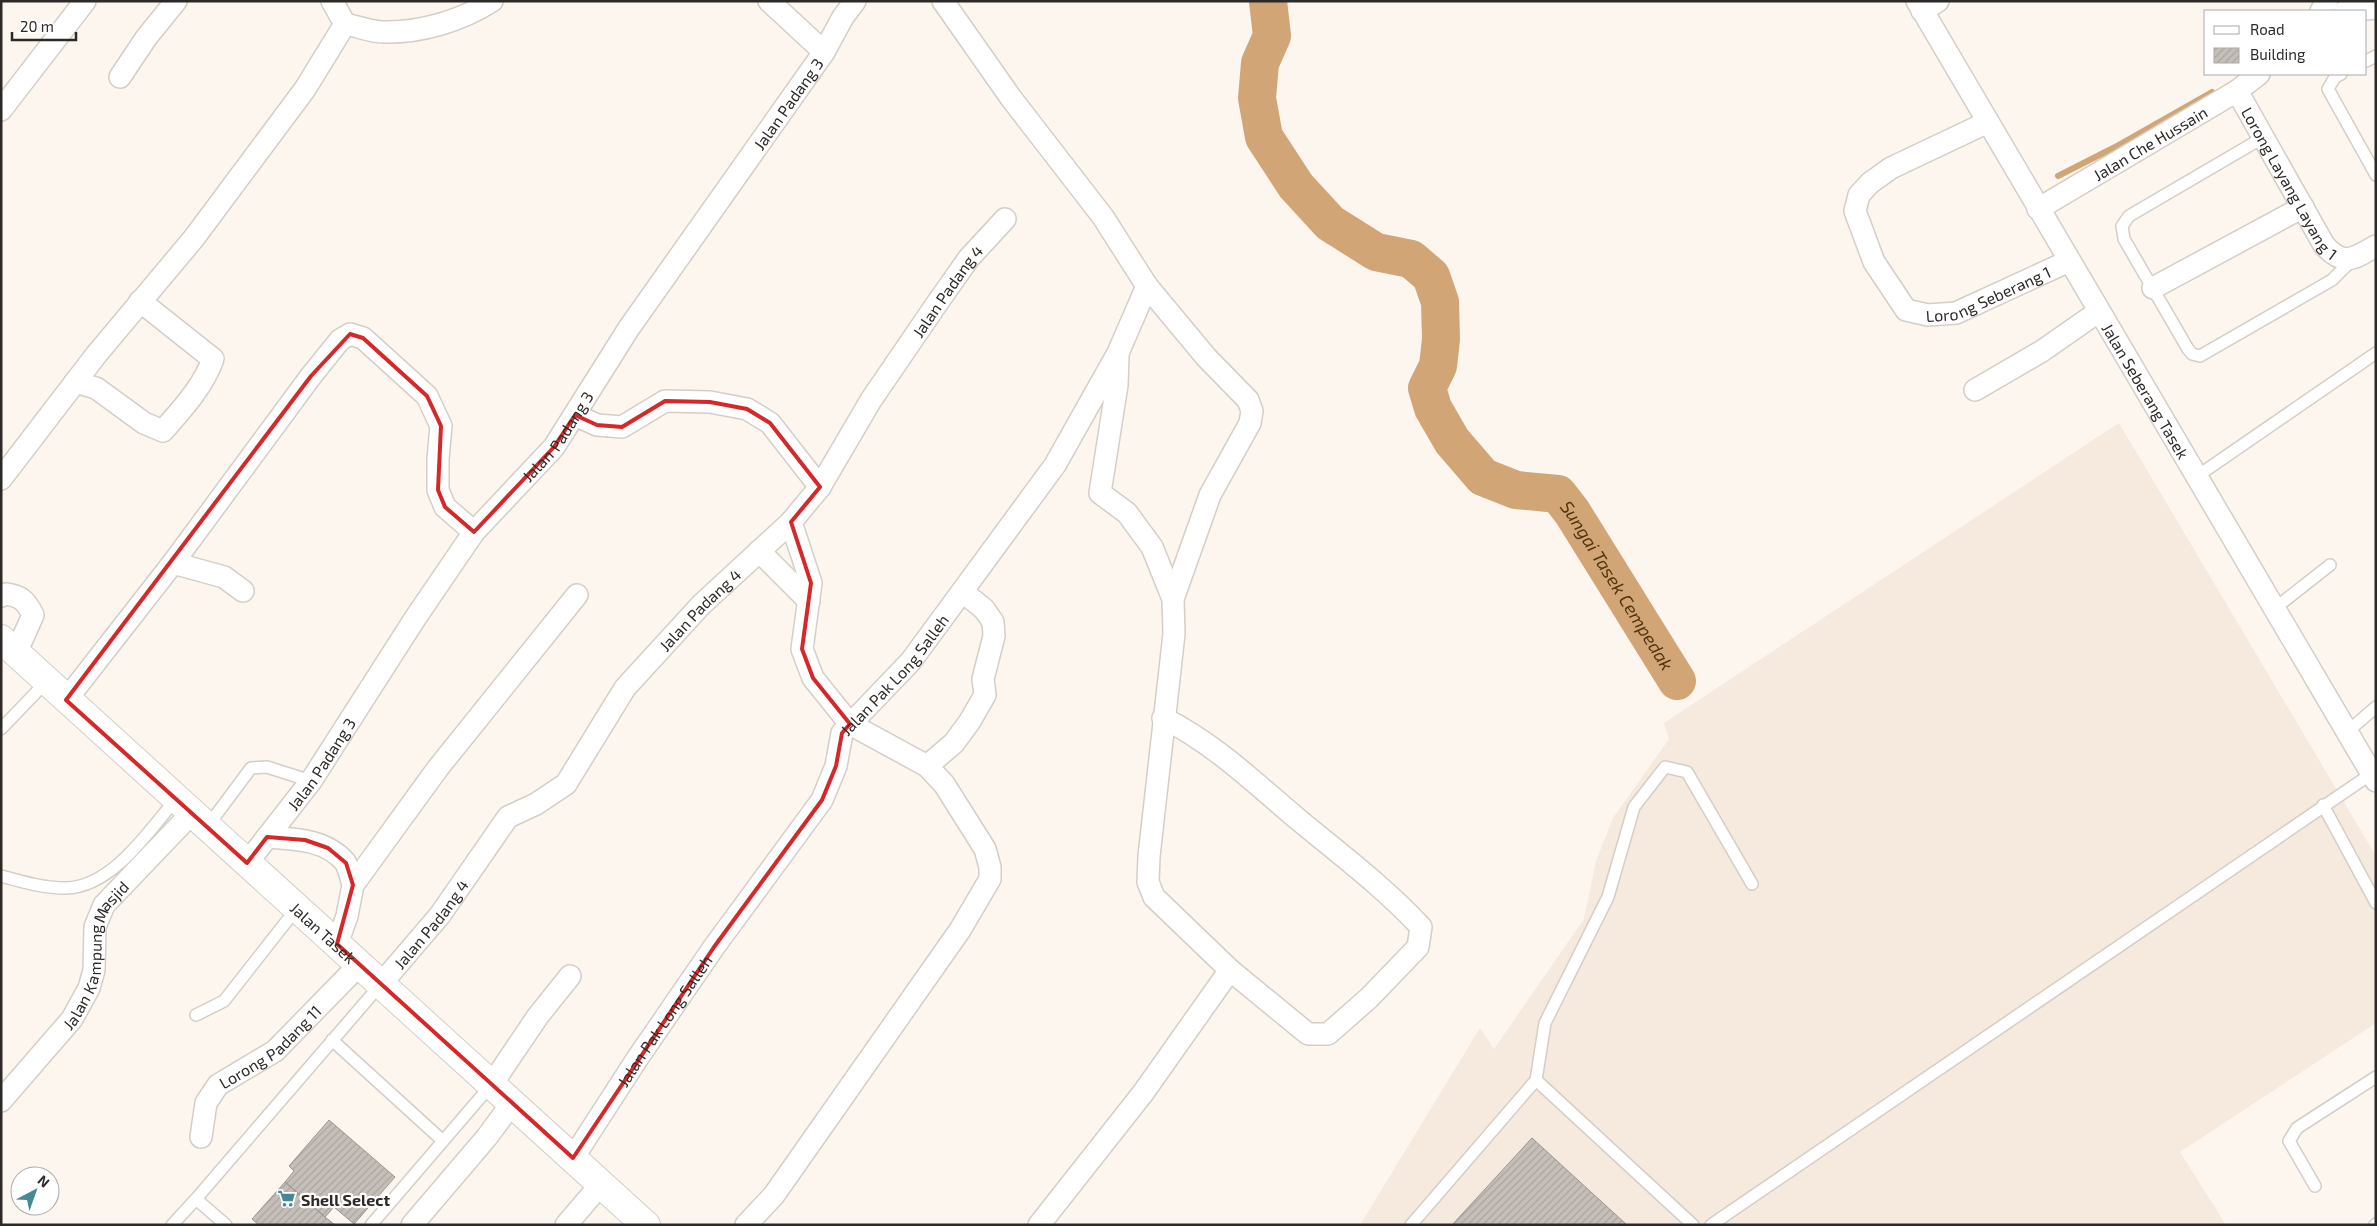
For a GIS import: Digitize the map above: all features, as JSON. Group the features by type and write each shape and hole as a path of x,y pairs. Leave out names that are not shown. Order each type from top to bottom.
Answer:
{"main road":[{"name":"Jalan Tasek","path":"9,646 66,700 646,1225"}],"street":[{"path":"1,110 85,1"},
{"path":"120,78 146,38 176,1"},
{"path":"332,1 345,24 381,32 423,29 480,9 492,1"},
{"path":"770,1 824,52"},
{"name":"Jalan Padang 3","path":"248,863 310,781 435,588 474,532 554,447 629,328 824,52 843,17 855,1"},
{"path":"943,1 1011,98 1103,217 1147,286 1206,357 1248,400 1252,411 1250,423 1210,495 1173,599"},
{"name":"Jalan Seberang Tasek","path":"1926,5 1988,122 2038,209 2374,778"},
{"path":"2360,10 2375,9"},
{"path":"1,479 75,382 200,230 305,89 345,24"},
{"name":"Jalan Che Hussain","path":"2038,209 2238,91 2258,75"},
{"name":"Lorong Layang Layang 1","path":"2238,91 2324,245 2333,255 2344,260 2352,259"},
{"name":"Lorong Seberang 1","path":"1988,122 1891,168 1870,182 1859,195 1855,211 1874,262 1906,310 1928,315 1956,313 2069,261"},
{"path":"2152,288 2303,207"},
{"name":"Jalan Padang 4","path":"381,984 440,915 508,817 536,804 566,784 625,688 701,605 791,522 820,487 871,400 927,318 970,258 1005,219"},
{"path":"2352,259 2376,246"},
{"name":"Jalan Pak Long Salleh","path":"573,1158 637,1059 709,955 822,800 836,766 842,733 911,661 1055,465 1118,353 1147,286"},
{"path":"75,382 96,388 144,423 163,431 186,404 208,373 213,359 140,301"},
{"path":"1975,390 2042,351 2098,312"},
{"path":"66,700 173,563 311,376 340,340 350,334 362,338 427,396 441,426 438,490 444,508 474,532"},
{"path":"1118,353 1116,385 1100,494 1127,513 1152,547 1173,599 1174,634 1163,718 1148,882 1154,897 1161,905 1230,970 1308,1034 1328,1034 1369,998 1418,947 1421,927 1365,875 1228,762 1181,727 1163,718"},
{"path":"575,415 597,425 622,427 665,401 710,402 747,409 770,423 820,487"},
{"path":"746,1225 774,1195 960,930 990,879 990,867 985,849 944,784 927,766 850,724 813,678 802,649 811,583 791,522"},
{"path":"759,551 809,601"},
{"path":"173,563 224,577 243,591"},
{"path":"927,766 954,743 970,721 985,695 983,679 994,636 993,622 984,609 963,592"},
{"path":"1,596 6,594 18,596 27,603 33,615 9,646"},
{"path":"337,944 347,916 353,885 438,768 493,702 577,594"},
{"name":"Jalan Kampung Masjid","path":"1,1101 72,1019 89,988 94,970 95,927 104,905 192,813"},
{"path":"267,837 305,840 328,848 346,863 353,885"},
{"name":"Lorong Padang 11","path":"201,1138 206,1103 218,1085 275,1051 359,965"},
{"path":"1039,1225 1143,1093 1230,970"},
{"path":"492,1084 538,1016 570,976"},
{"path":"414,1223 487,1137 512,1103"},
{"path":"566,1225 601,1184"}],"lane":[{"path":"2340,75 2335,77 2328,89 2376,175"},
{"path":"2264,137 2129,216 2122,226 2124,239 2188,349 2192,354 2200,356 2332,280 2352,259"},
{"path":"2196,477 2376,353"},
{"path":"2274,609 2330,565"},
{"path":"1,729 47,681"},
{"path":"2346,732 2376,707"},
{"path":"1,876 39,886 68,888 97,879 117,868 251,768 267,767 310,781"},
{"path":"1411,1225 1536,1080 1545,1023 1608,896 1634,807 1665,767 1687,772 1752,884"},
{"path":"1711,1225 2323,805 2374,778"},
{"path":"2323,805 2376,903"},
{"path":"196,1015 224,1000 297,908"},
{"path":"172,1225 381,984"},
{"path":"332,1040 443,1141"},
{"path":"2315,1186 2289,1141 2297,1128 2376,1077"},
{"path":"1536,1080 1693,1225"},
{"path":"371,1225 492,1084"},
{"path":"196,1199 226,1225"}],"highlighted area":[{"path":"350,334 363,338 427,396 441,426 438,490 445,507 474,532 554,447 575,415 597,425 622,427 665,401 710,402 747,409 770,423 820,487 791,522 811,583 802,649 813,678 850,724 842,733 836,766 822,800 714,947 573,1158 337,944 353,885 346,863 328,848 305,840 267,837 247,863 66,700 311,376"}],"shaded area":[{"path":"2119,423 2376,856 2376,1023 2180,1152 2226,1225 1360,1225 1480,1028 1494,1049 1584,919 1596,861 1613,818 1669,739 1664,723"}],"building":[{"path":"329,1120 395,1177 354,1224 334,1207 325,1217 285,1182 294,1171 289,1166"},
{"path":"1532,1138 1627,1225 1452,1225"},
{"name":"Shell Select","path":"285,1182 335,1225 259,1225 252,1219"}],"waterway":[{"name":"Sungai Tasek Cempedak","path":"1268,1 1272,36 1260,63 1257,98 1264,137 1296,186 1330,223 1376,252 1411,259 1431,276 1440,302 1441,339 1438,366 1427,388 1433,408 1452,441 1483,477 1516,490 1558,494 1572,512 1677,681"},
{"path":"2058,176 2115,147 2212,92"}],"place":[{"name":"Shell Select","path":"287,1199"}]}
